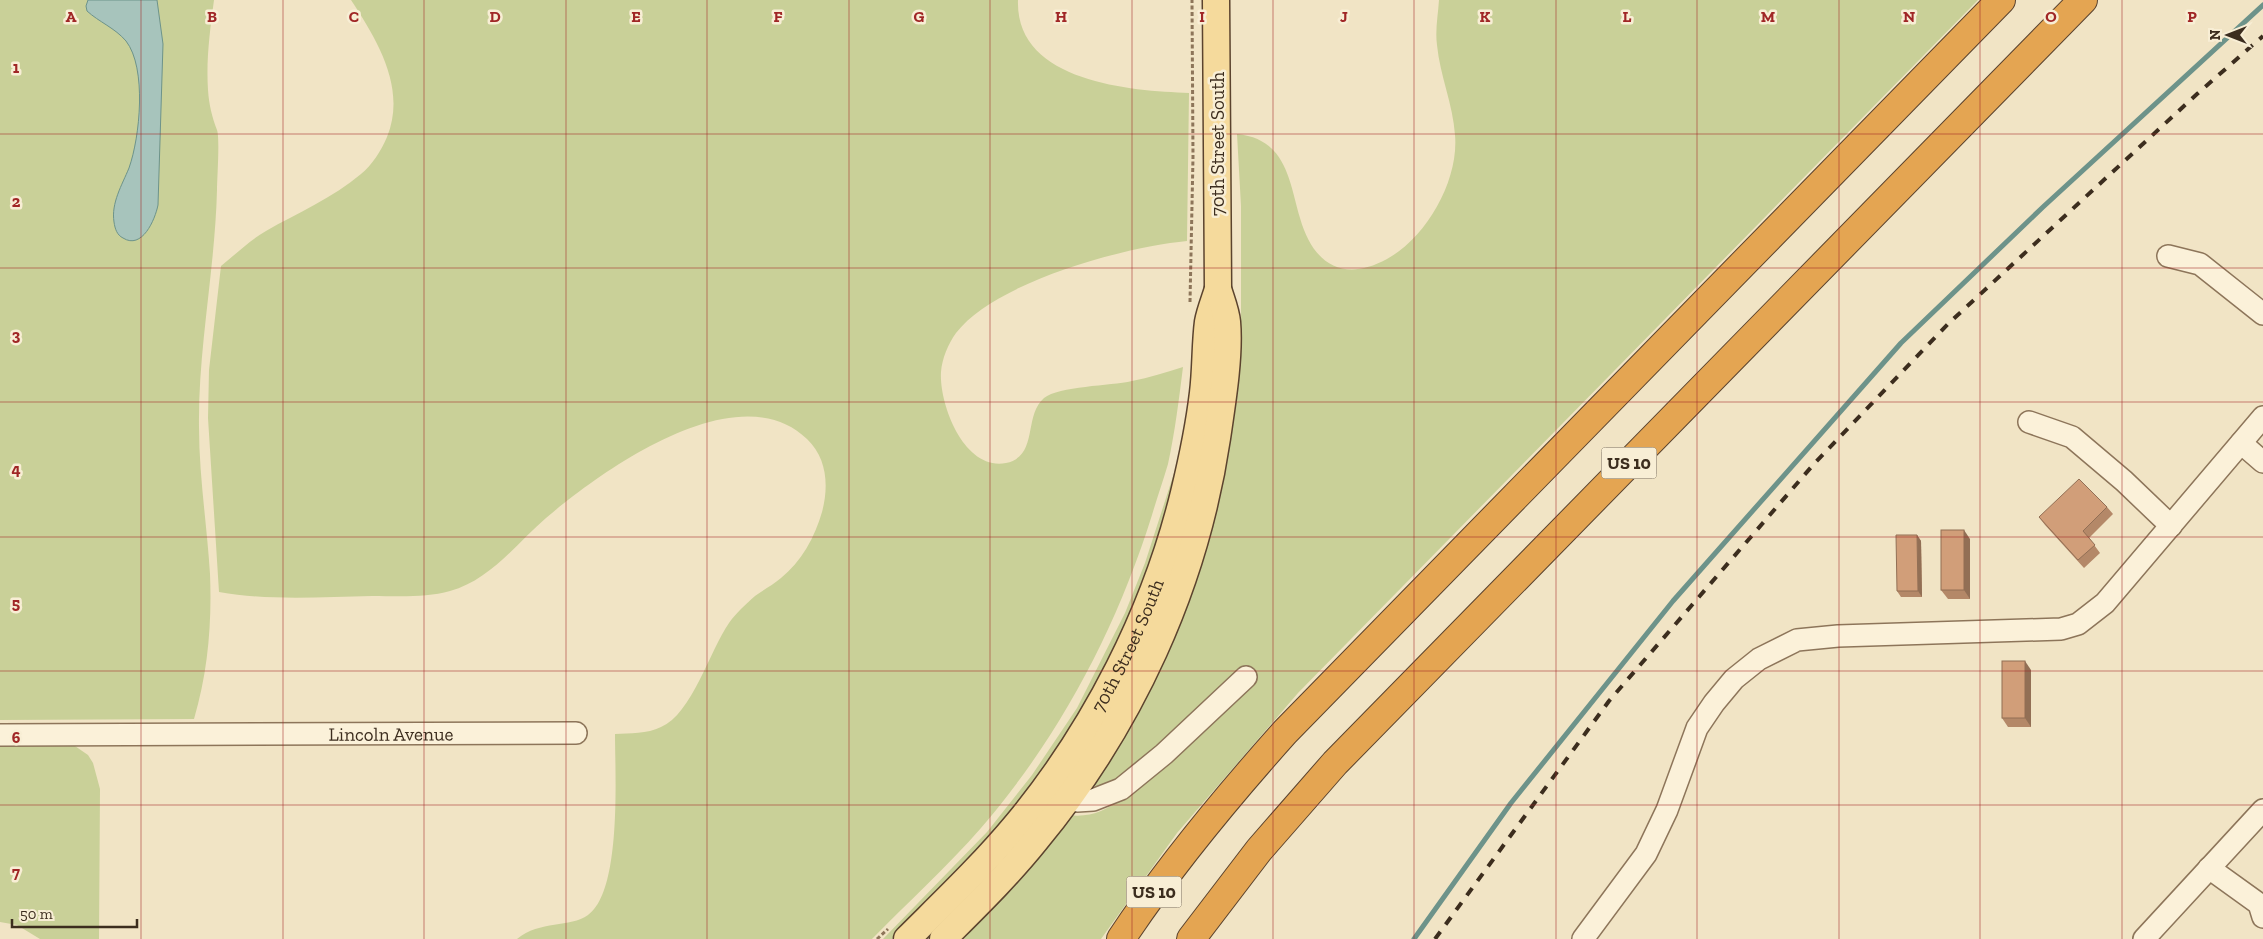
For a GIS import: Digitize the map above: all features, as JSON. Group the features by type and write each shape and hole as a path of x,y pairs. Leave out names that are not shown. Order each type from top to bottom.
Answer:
{"highway":[{"name":"US 10","path":"1121,939 1141,908 1188,846 1236,787 1285,732 2001,0"},
{"name":"US 10","path":"1191,939 1259,850 1354,743 2083,0"}],"main road":[{"name":"70th Street South","path":"943,939 1005,876 1070,797 1113,729 1149,662 1180,589 1190,557 1212,471 1223,394 1227,321 1218,289 1216,0"},
{"name":"70th Street South","path":"899,932 987,858 1038,796 1091,717 1127,649 1155,583 1183,496 1203,394 1208,321 1218,289"}],"street":[{"path":"2168,256 2200,264 2263,314"},
{"path":"1584,939 1646,854 1667,810 1697,728 1714,703 1734,680 1759,659 1797,640 1838,636 2061,629 2078,624 2105,603 2263,417"},
{"path":"2029,422 2072,436 2124,481 2171,526"},
{"path":"2241,443 2263,462"},
{"path":"1070,797 1077,801 1093,800 1121,789 1164,754 1246,677"},
{"name":"Lincoln Avenue","path":"0,735 576,733"},
{"path":"2144,939 2263,810"},
{"path":"2209,868 2259,904 2263,917"}],"path":[{"path":"1190,306 1193,164 1192,0"},
{"path":"877,939 899,932"}],"green space":[{"path":"0,0 214,0 209,45 208,95 218,134 216,220 199,397 200,464 210,574 210,611 206,665 194,719 0,720"},
{"path":"351,0 1018,0 1022,27 1035,49 1055,65 1080,76 1108,84 1137,89 1189,93 1187,241 1097,259 1030,283 1000,298 975,315 956,333 946,352 941,372 941,385 950,417 966,446 978,457 991,463 1006,463 1016,459 1023,452 1038,406 1044,398 1051,394 1138,380 1183,367 1168,464 1152,515 1138,558 1121,599 1083,680 1060,719 1010,793 941,871 872,939 517,939 535,929 581,919 588,915 599,902 607,882 614,830 615,734 650,731 672,720 691,696 732,619 755,596 788,572 801,557 811,540 822,512 826,482 825,473 819,455 807,439 778,421 745,416 709,422 671,436 600,476 546,518 490,570 478,579 450,591 431,595 411,596 296,598 257,597 219,592 208,418 209,370 221,266 260,235 350,183 369,166 385,142 392,119 391,83 379,48"},
{"path":"1439,0 1978,0 1298,693 1177,833 1101,939 957,939 1068,815 1090,814 1104,810 1116,802 1134,781 1142,763 1105,787 1096,787 1094,784 1241,337 1241,206 1237,134 1253,137 1266,144 1276,153 1288,176 1306,234 1322,258 1332,265 1344,269 1371,266 1387,259 1415,237 1427,222 1438,206 1452,170 1455,135 1452,112 1437,45 1436,29"},
{"path":"1176,467 1166,512 1153,556 1137,599 1097,681 1050,760 993,835 960,871 892,939 883,939 987,832 1032,775 1077,708 1125,613 1145,563"},
{"path":"72,744 88,755 93,763 100,789 99,939 40,939 17,925 0,922 0,745"}],"water":[{"path":"88,0 157,0 163,44 158,205 151,225 142,237 136,240 130,241 119,235 115,227 113,215 120,188 133,155 136,139 140,103 137,68 133,53 126,41 117,32 87,11"}],"building":[{"path":"2079,479 2107,507 2083,531 2095,545 2078,560 2039,517"},
{"path":"1941,530 1964,530 1964,590 1941,590"},
{"path":"1896,535 1917,535 1918,591 1897,591"},
{"path":"2002,661 2025,661 2025,718 2002,718"}],"waterway":[{"path":"1414,939 1511,803 1673,601 1901,343 2043,207 2263,5"}],"railway":[{"path":"1435,939 1609,701 1813,465 1949,323 2197,94 2263,36"}]}
